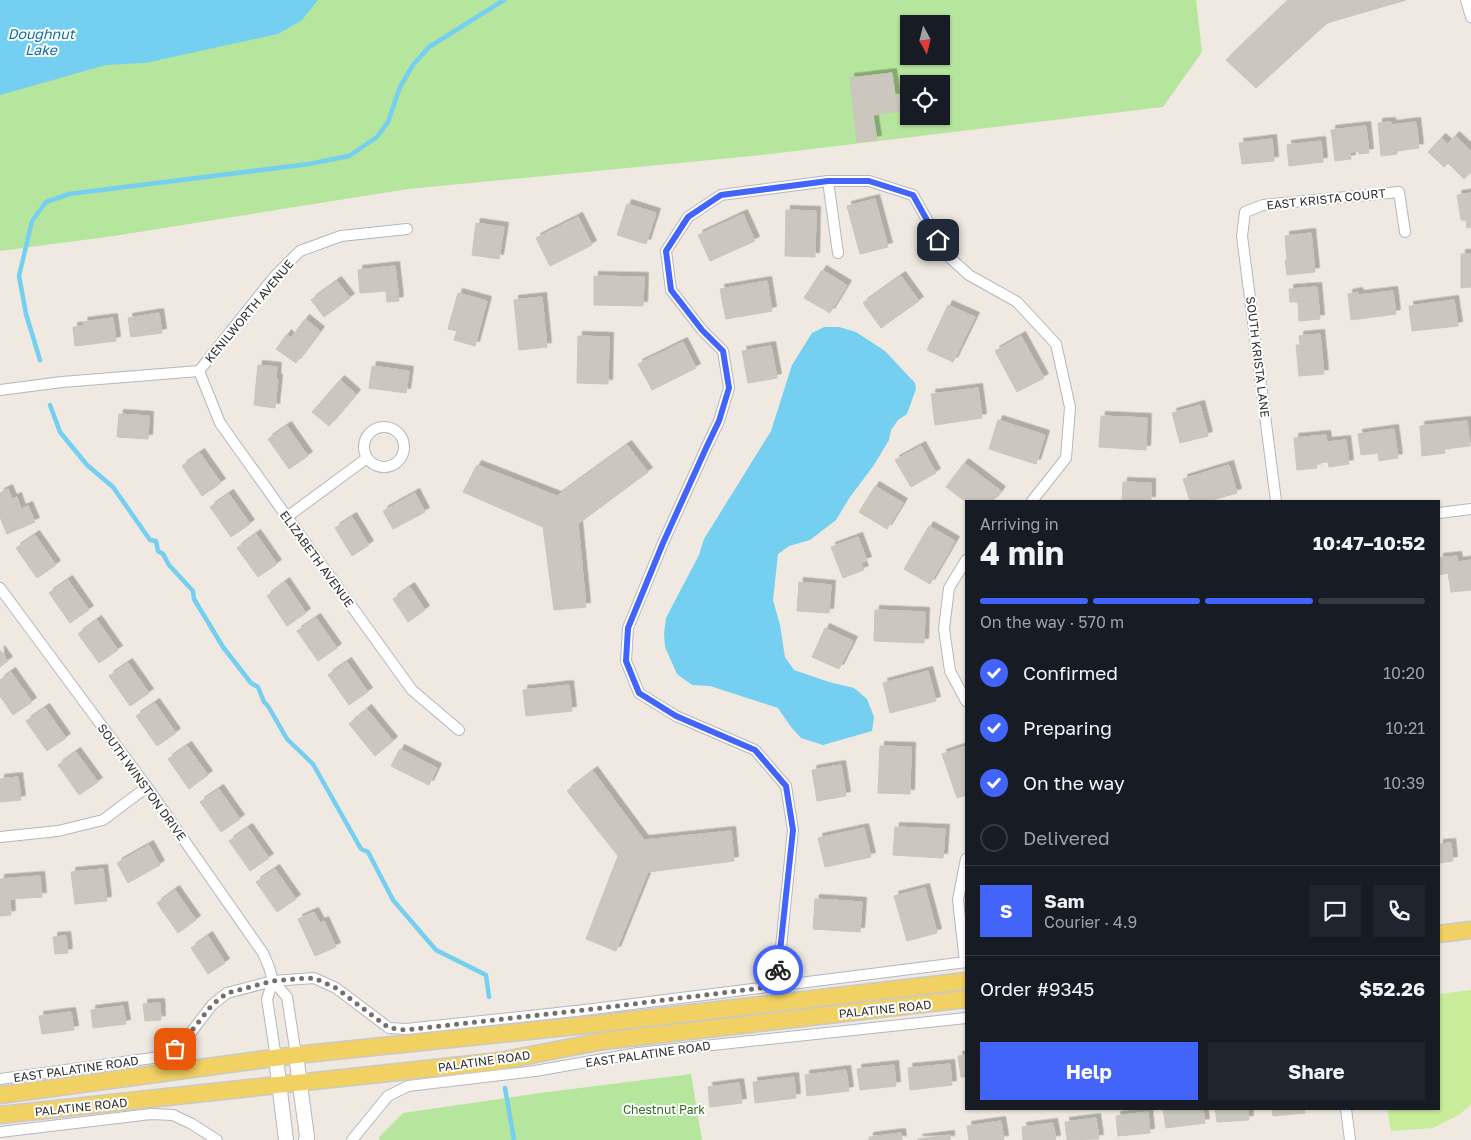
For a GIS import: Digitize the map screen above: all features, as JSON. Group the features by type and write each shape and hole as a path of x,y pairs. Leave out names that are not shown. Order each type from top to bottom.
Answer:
{"main road":[{"path":"1440,934 1471,930"},
{"name":"PALATINE ROAD","path":"0,1095 296,1055 596,1024 965,981"},
{"name":"PALATINE ROAD","path":"0,1115 500,1061 603,1041 965,999"}],"street":[{"path":"1466,0 1471,18"},
{"path":"828,181 838,253"},
{"path":"777,986 793,830 786,786 755,750 676,716 639,693 626,661 628,628 663,543 719,421 729,388 723,351 702,330 671,290 666,251 688,217 721,195 828,181 869,181 913,195 947,255 969,275 1017,302 1056,344 1070,407 1066,458 1033,500"},
{"name":"EAST KRISTA COURT","path":"1244,212 1263,205 1399,192 1405,232"},
{"name":"SOUTH KRISTA LANE","path":"1244,212 1242,236 1276,500"},
{"name":"KENILWORTH AVENUE","path":"0,390 62,382 199,371 274,277 300,251 341,236 408,229"},
{"name":"ELIZABETH AVENUE","path":"199,371 220,423 287,517 412,690 458,730"},
{"path":"386,426 393,428 402,438 404,444 402,457 392,466 378,466 368,458 364,446 369,434 374,429 386,426"},
{"path":"287,517 368,458"},
{"path":"1440,513 1471,509"},
{"path":"965,562 949,588 944,629 950,671 965,699"},
{"name":"SOUTH WINSTON DRIVE","path":"0,588 147,787 263,953 270,967 273,981 287,998 296,1055"},
{"path":"0,837 58,830 103,820 147,787"},
{"path":"965,864 958,900 965,954"},
{"path":"286,1140 267,999 273,981 314,978 336,988 389,1028 406,1030 585,1010 965,962"},
{"name":"EAST PALATINE ROAD","path":"0,1079 160,1057 175,1049 212,1005 227,993 273,981"},
{"name":"EAST PALATINE ROAD","path":"352,1140 388,1096 408,1086 535,1071 638,1053 965,1018"},
{"path":"296,1055 301,1083 306,1140"},
{"path":"1346,1110 1350,1140"},
{"path":"0,1132 151,1114 173,1115 192,1124 217,1140"}],"green space":[{"path":"0,0 1196,0 1202,52 1163,107 762,155 408,189 114,236 0,251"},
{"path":"1471,990 1471,1104 1459,1115 1433,1128 1391,1131 1387,1110 1440,1110 1440,994"},
{"name":"Chestnut Park","path":"691,1074 702,1140 380,1140 379,1137 403,1113"}],"water":[{"name":"Doughnut Lake","path":"0,0 318,0 302,20 278,34 145,63 106,65 0,95"},
{"path":"824,327 839,327 856,332 885,351 915,383 916,389 907,414 898,420 891,430 889,440 874,465 850,497 836,520 810,540 789,546 778,554 773,600 780,625 785,657 794,670 854,688 867,699 874,717 872,731 823,745 801,738 778,708 710,686 692,685 677,674 665,647 664,634 666,618 699,555 704,539 771,431 792,365 812,333"}],"building":[{"path":"1288,0 1406,0 1327,23 1256,88 1226,60"},
{"path":"892,73 895,95 900,94 900,111 873,115 877,140 857,142 850,78"},
{"path":"1391,122 1391,125 1416,122 1419,148 1397,151 1397,154 1381,156 1378,123"},
{"path":"1366,126 1369,153 1359,154 1358,151 1350,152 1351,159 1335,161 1331,130"},
{"path":"1455,136 1471,151 1471,172 1464,179 1448,163 1444,167 1428,152 1441,138 1448,144"},
{"path":"1272,139 1274,161 1242,164 1239,143"},
{"path":"1321,141 1323,162 1289,166 1287,145"},
{"path":"1471,193 1471,227 1467,228 1466,220 1461,220 1457,195"},
{"path":"875,199 888,247 860,254 847,206"},
{"path":"627,204 656,213 646,244 617,235"},
{"path":"786,210 816,211 815,257 785,256"},
{"path":"743,214 755,241 710,261 698,235"},
{"path":"578,217 592,245 550,266 536,238"},
{"path":"476,223 504,227 499,259 472,255"},
{"path":"1311,233 1315,272 1287,275 1285,236"},
{"path":"1461,254 1471,254 1471,287 1461,288"},
{"path":"395,266 399,301 387,302 386,291 360,293 358,270"},
{"path":"822,270 847,285 830,313 804,298"},
{"path":"594,276 644,277 643,306 594,305"},
{"path":"901,276 919,301 881,328 863,303"},
{"path":"337,281 350,298 324,317 311,300"},
{"path":"767,281 772,311 726,319 720,289"},
{"path":"1317,287 1320,319 1299,321 1298,302 1290,302 1289,289"},
{"path":"1393,291 1396,314 1351,320 1348,294 1358,292 1359,295"},
{"path":"458,293 487,301 475,346 454,340 457,331 448,329"},
{"path":"542,297 547,347 519,350 514,300"},
{"path":"1454,300 1458,326 1412,331 1409,306"},
{"path":"948,305 975,317 953,362 927,350"},
{"path":"159,313 162,333 131,337 128,318"},
{"path":"113,318 116,341 75,346 73,327 84,326 83,322"},
{"path":"305,319 320,331 296,363 276,349 287,334 291,338"},
{"path":"1320,334 1324,374 1299,376 1296,345 1300,345 1299,336"},
{"path":"578,336 609,337 608,384 577,383"},
{"path":"1021,336 1044,378 1017,392 995,351"},
{"path":"683,342 696,368 652,390 638,364"},
{"path":"771,346 777,378 748,383 742,351"},
{"path":"258,365 277,367 276,378 278,379 275,408 254,405"},
{"path":"372,366 409,371 406,393 369,388"},
{"path":"340,380 356,394 329,426 312,412"},
{"path":"978,388 982,418 935,425 931,394"},
{"path":"1200,405 1208,436 1180,443 1172,413"},
{"path":"119,414 149,416 148,439 117,437"},
{"path":"1101,416 1147,418 1146,450 1099,447"},
{"path":"998,420 1045,435 1036,464 989,449"},
{"path":"1467,421 1470,446 1444,449 1445,453 1422,456 1420,426"},
{"path":"287,426 308,456 289,469 268,439"},
{"path":"1394,429 1398,458 1379,461 1378,453 1361,455 1358,434"},
{"path":"1326,435 1327,442 1346,440 1349,464 1329,467 1328,462 1316,463 1317,468 1297,470 1294,438"},
{"path":"627,445 648,472 578,524 586,607 554,610 543,527 463,492 477,465 557,496"},
{"path":"921,446 936,473 911,487 895,460"},
{"path":"200,453 221,483 202,496 182,466"},
{"path":"964,463 1001,491 994,500 965,501 946,487"},
{"path":"1229,465 1237,493 1212,500 1190,500 1183,479"},
{"path":"1123,482 1151,483 1151,500 1122,500"},
{"path":"875,486 903,503 887,529 859,512"},
{"path":"8,489 12,499 17,497 21,509 28,506 35,522 7,534 0,517 0,493"},
{"path":"415,493 425,512 393,529 383,511"},
{"path":"229,494 250,524 231,537 210,507"},
{"path":"352,517 369,545 352,556 335,528"},
{"path":"929,526 955,541 930,584 904,569"},
{"path":"256,534 277,564 258,577 237,548"},
{"path":"35,535 56,565 37,578 16,548"},
{"path":"858,537 867,561 861,563 864,570 843,578 831,547"},
{"path":"1457,556 1458,562 1471,560 1471,590 1451,592 1448,573 1440,575 1440,558"},
{"path":"68,580 89,610 70,623 49,593"},
{"path":"285,582 306,613 287,626 267,596"},
{"path":"799,582 831,585 829,613 797,611"},
{"path":"410,587 425,610 408,622 393,599"},
{"path":"875,610 925,612 924,643 874,641"},
{"path":"316,618 337,648 318,661 297,631"},
{"path":"97,620 118,650 99,663 78,634"},
{"path":"825,628 853,641 839,669 812,657"},
{"path":"0,650 8,661 0,667"},
{"path":"347,662 368,692 349,705 328,675"},
{"path":"128,663 149,693 130,706 109,676"},
{"path":"928,671 936,701 890,713 883,683"},
{"path":"11,672 32,702 13,715 0,696 0,680"},
{"path":"569,685 572,711 526,716 523,690"},
{"path":"155,703 176,733 157,746 136,716"},
{"path":"45,708 66,738 47,751 26,721"},
{"path":"367,709 393,741 375,756 349,724"},
{"path":"187,746 208,775 189,789 168,759"},
{"path":"880,746 911,747 910,794 878,793"},
{"path":"965,746 965,795 957,798 942,754"},
{"path":"400,749 437,768 429,785 391,766"},
{"path":"76,752 98,782 79,795 58,765"},
{"path":"841,765 846,796 817,801 812,770"},
{"path":"593,771 644,840 731,831 734,861 648,872 616,951 586,939 618,856 567,791"},
{"path":"18,777 21,800 0,802 0,779"},
{"path":"219,789 240,819 221,832 200,802"},
{"path":"895,827 945,829 943,858 893,855"},
{"path":"248,828 269,858 250,871 229,841"},
{"path":"864,828 871,857 825,867 818,838"},
{"path":"1451,843 1453,861 1440,863 1440,844"},
{"path":"149,845 160,865 128,883 117,863"},
{"path":"103,869 107,901 75,904 71,872"},
{"path":"275,869 296,899 277,912 256,882"},
{"path":"40,876 42,897 10,899 11,915 0,916 0,879"},
{"path":"925,888 937,933 907,941 894,896"},
{"path":"175,890 196,920 178,933 157,903"},
{"path":"815,899 862,902 860,932 813,929"},
{"path":"314,912 320,923 324,921 336,947 315,956 298,919"},
{"path":"66,936 68,953 55,954 53,937"},
{"path":"208,936 225,963 208,974 191,948"},
{"path":"160,1003 161,1020 145,1021 143,1004"},
{"path":"123,1006 126,1024 93,1028 91,1010"},
{"path":"71,1012 74,1030 42,1034 39,1016"},
{"path":"965,1055 965,1077 961,1077 958,1056"},
{"path":"950,1064 952,1085 910,1090 908,1068"},
{"path":"894,1065 896,1086 860,1090 857,1069"},
{"path":"846,1070 849,1091 807,1096 805,1075"},
{"path":"794,1077 796,1098 755,1103 753,1082"},
{"path":"739,1083 742,1103 710,1107 708,1087"},
{"path":"1163,1110 1203,1110 1205,1123 1166,1128"},
{"path":"1215,1110 1248,1110 1249,1120 1217,1122"},
{"path":"1272,1110 1304,1110 1305,1113 1273,1116"},
{"path":"1148,1112 1150,1133 1118,1136 1116,1116"},
{"path":"1096,1118 1099,1139 1067,1140 1065,1122"},
{"path":"1001,1121 1004,1140 969,1140 967,1126"},
{"path":"1053,1123 1056,1140 1023,1140 1022,1127"},
{"path":"901,1133 902,1140 869,1140 869,1137"},
{"path":"950,1135 950,1140 918,1140 918,1139"}],"waterway":[{"path":"40,360 26,314 19,276 32,221 46,202 69,194 309,164 349,156 377,137 388,122 400,87 413,65 429,47 504,0"},
{"path":"50,405 60,432 87,465 113,487 150,540 156,541 158,551 163,554 169,565 193,591 194,599 223,647 251,683 258,687 264,702 287,739 313,764 361,849 368,852 393,900 436,950 486,975 489,997"},
{"path":"505,1088 514,1140"}],"way so far":[{"path":"175,1049 212,1005 227,993 273,981 314,978 336,988 389,1028 406,1030 777,986 778,970"}],"route":[{"path":"778,970 793,830 786,786 755,750 676,716 639,693 626,661 628,628 663,543 719,421 729,388 723,351 702,330 671,290 666,251 688,217 721,195 828,181 869,181 913,195 938,240"}]}
